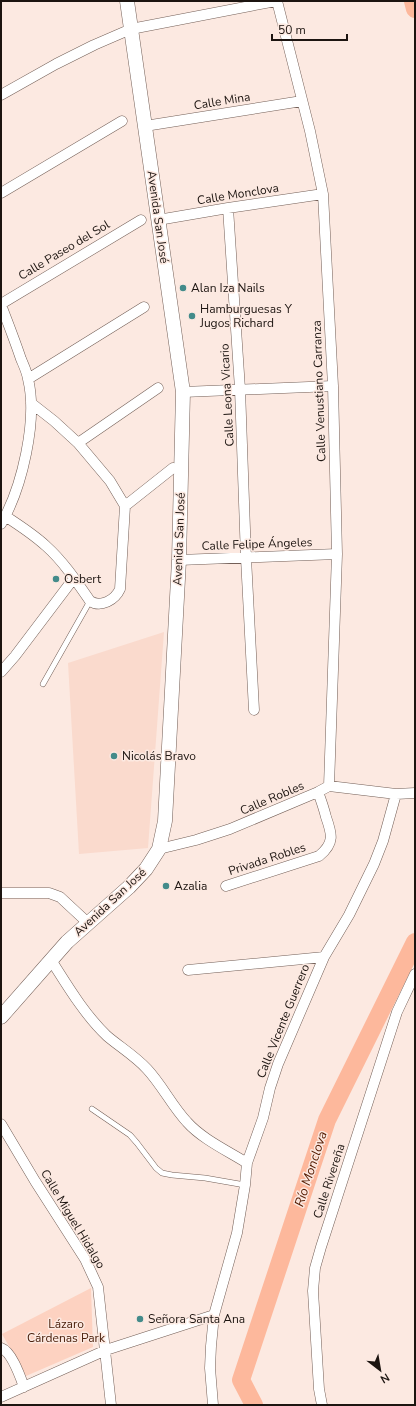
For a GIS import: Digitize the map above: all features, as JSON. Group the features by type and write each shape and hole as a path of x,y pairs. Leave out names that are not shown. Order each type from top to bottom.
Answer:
{"street":[{"name":"Avenida San José","path":"1,1017 67,942 129,887 146,869 159,849 165,821 179,560 183,392 127,1"},
{"path":"1,95 62,61 131,29 277,1"},
{"name":"Calle Venustiano Carranza","path":"277,1 315,152 323,194 333,386 337,554 329,786"},
{"name":"Calle Mina","path":"145,126 302,101"},
{"path":"1,193 122,121"},
{"name":"Calle Monclova","path":"158,220 323,194"},
{"name":"Calle Leona Vicario","path":"228,208 240,389 246,558 254,710"},
{"name":"Calle Paseo del Sol","path":"1,304 141,220"},
{"path":"1,304 28,379 31,403 28,439 24,462 17,487 3,520 28,531 47,546 74,578 90,602 99,604 111,600 120,589 125,506 110,481 78,443 31,403"},
{"path":"28,379 144,308"},
{"path":"183,392 333,386"},
{"path":"78,443 158,388"},
{"path":"125,506 173,468"},
{"name":"Calle Felipe Ángeles","path":"179,560 337,554"},
{"path":"1,672 15,656 74,578"},
{"path":"329,786 396,794 415,793"},
{"name":"Calle Robles","path":"159,849 196,840 230,829 329,786"},
{"name":"Privada Robles","path":"226,886 319,856 324,852 329,846 332,832 318,792"},
{"name":"Calle Vicente Guerrero","path":"213,1405 210,1368 214,1315 236,1233 245,1185 247,1163 263,1118 276,1069 324,957 349,915 374,864 383,841 396,794"},
{"path":"1,893 49,893 60,897 88,923"},
{"path":"188,970 324,957"},
{"path":"51,960 94,1022 107,1035 143,1064 155,1077 181,1116 196,1131 247,1163"},
{"name":"Calle Rivereña","path":"322,1405 319,1389 313,1291 315,1268 398,1012 415,974"},
{"name":"Calle Miguel Hidalgo","path":"1,1124 35,1181 85,1259 98,1287 111,1405"},
{"path":"1,1397 106,1350 214,1315"},
{"path":"1,1348 8,1352 24,1387"}],"lane":[{"path":"43,684 90,602"},
{"path":"92,1108 130,1135 156,1168 162,1173 205,1178 245,1185"}],"shaded area":[{"name":"Nicolás Bravo","path":"164,632 148,848 79,854 68,663"}],"green space":[{"name":"Lázaro Cárdenas Park","path":"91,1288 93,1347 26,1376 2,1334"}],"waterway":[{"name":"Río Monclova","path":"413,1 415,9"},
{"name":"Río Monclova","path":"254,1405 241,1380 327,1120 415,942"}],"place":[{"name":"Alan Iza Nails","path":"183,288"},
{"name":"Hamburguesas Y Jugos Richard","path":"192,316"},
{"name":"Osbert","path":"56,579"},
{"name":"Nicolás Bravo","path":"114,756"},
{"name":"Azalia","path":"166,886"},
{"name":"Señora Santa Ana","path":"140,1319"}]}
